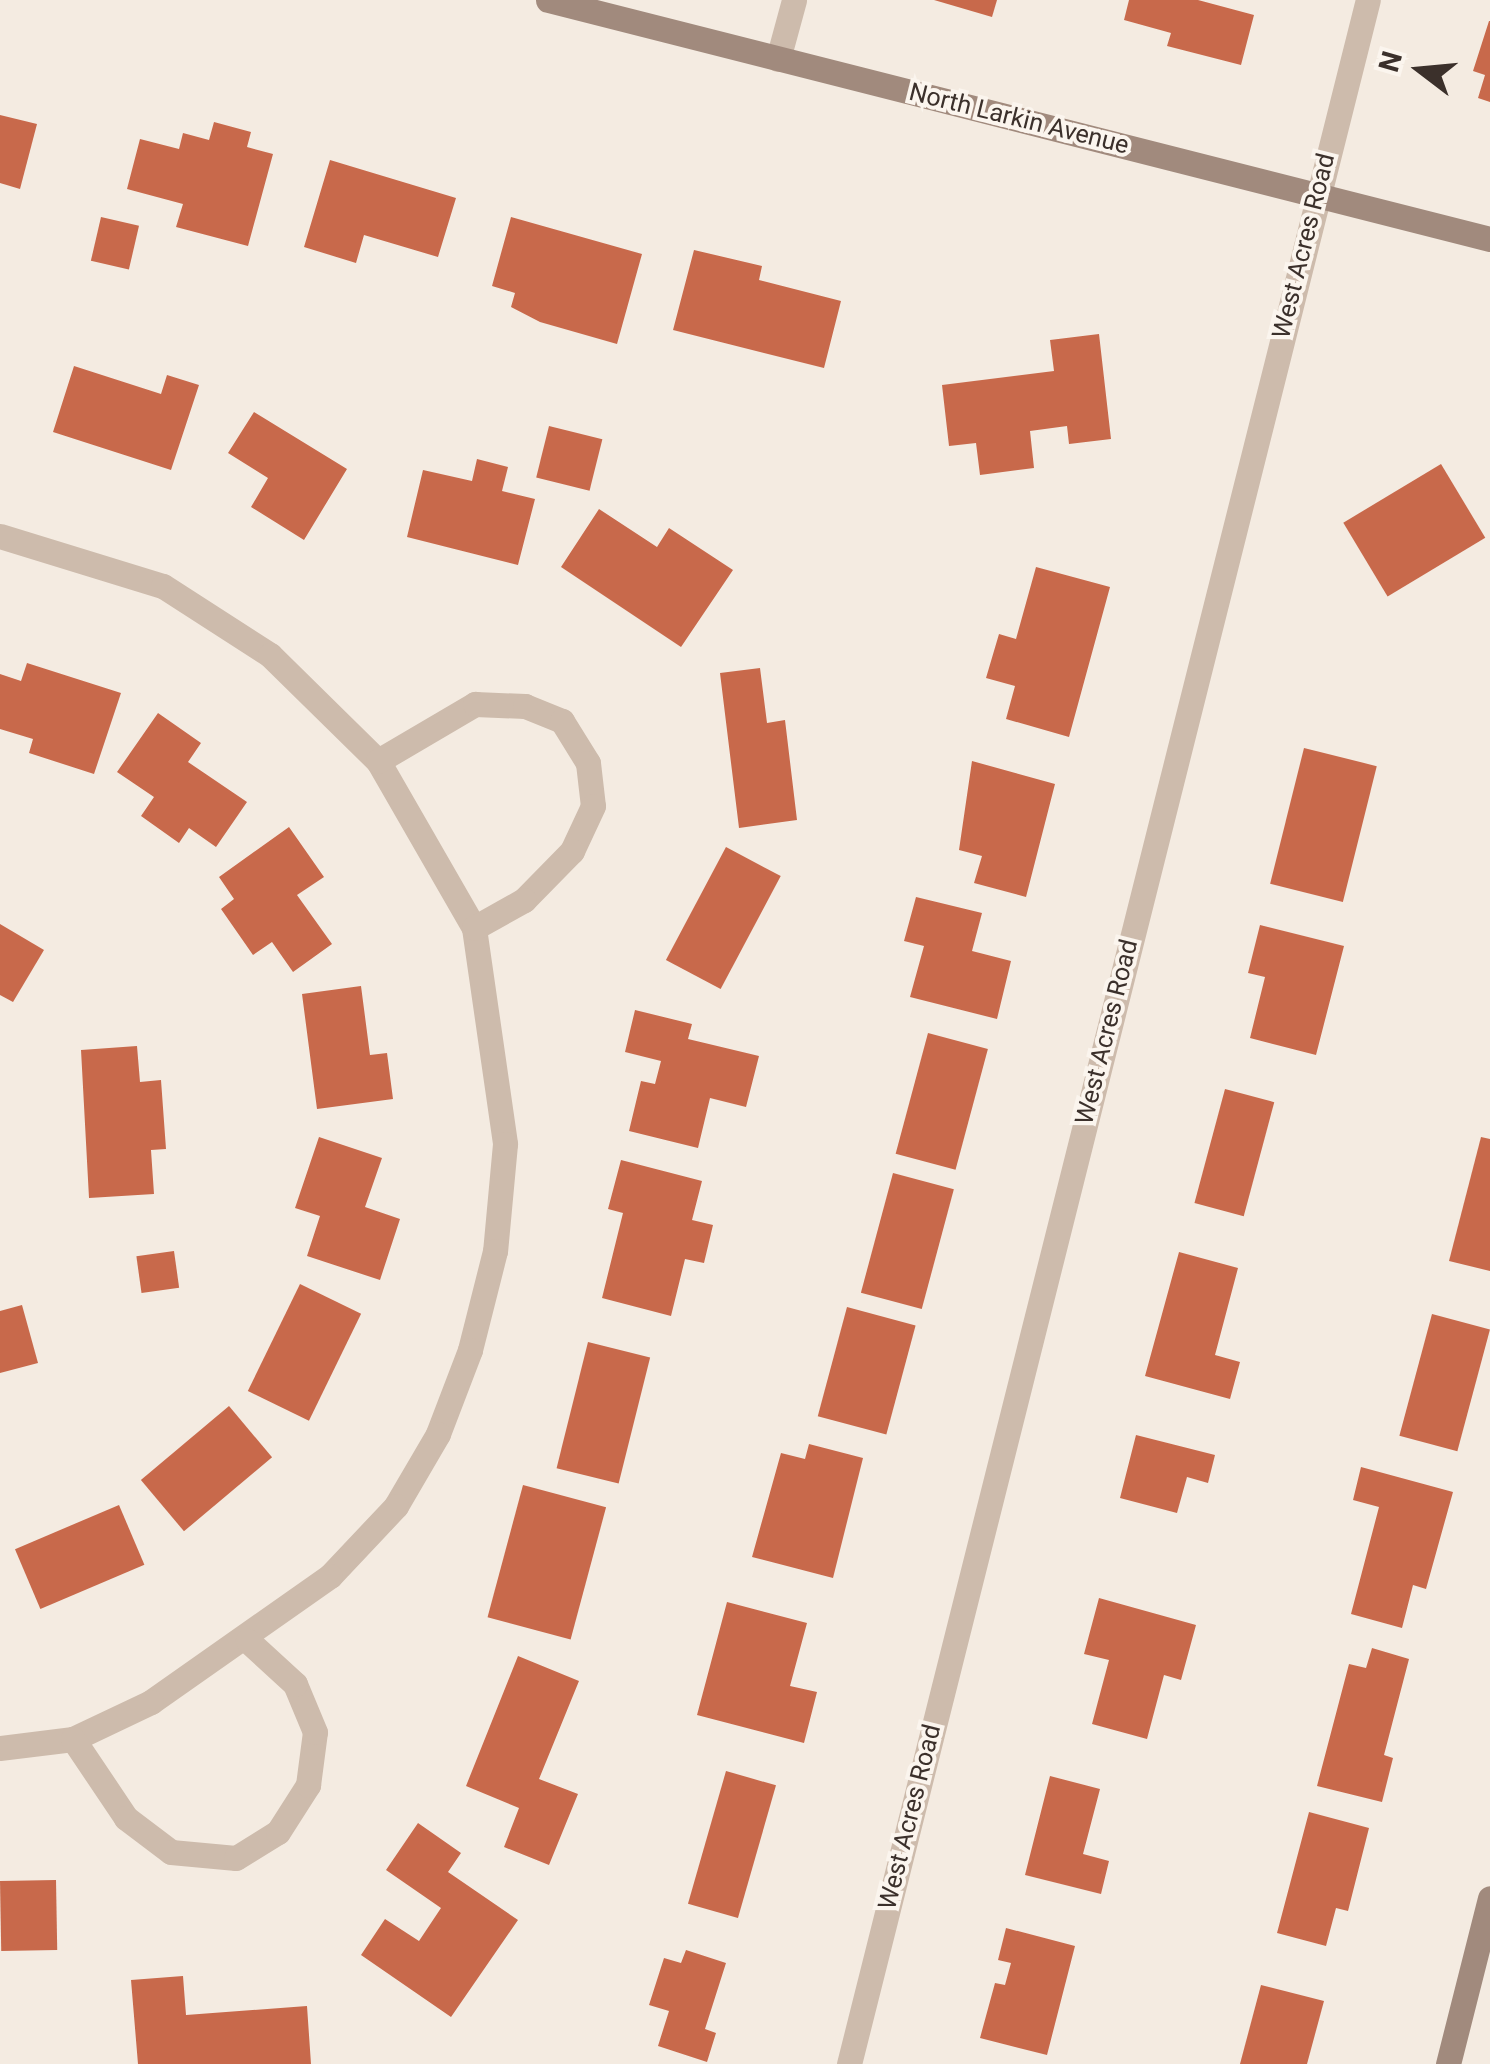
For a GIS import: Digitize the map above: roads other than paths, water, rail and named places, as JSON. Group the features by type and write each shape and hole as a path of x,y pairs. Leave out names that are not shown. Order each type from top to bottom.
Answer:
{"main road":[{"name":"North Larkin Avenue","path":"548,0 1490,238"},
{"path":"1448,2064 1490,1898"}],"street":[{"path":"778,59 794,0"},
{"name":"West Acres Road","path":"849,2064 1368,0"},
{"path":"0,536 164,586 270,654 378,762 474,928 504,1144 495,1251 470,1350 438,1434 396,1506 330,1576 248,1641 72,1739 0,1748"},
{"path":"378,762 475,704 524,706 562,721 588,762 593,806 572,851 524,900 474,928"},
{"path":"72,1739 126,1818 171,1852 236,1858 278,1832 308,1785 315,1732 295,1684 248,1641"}]}
